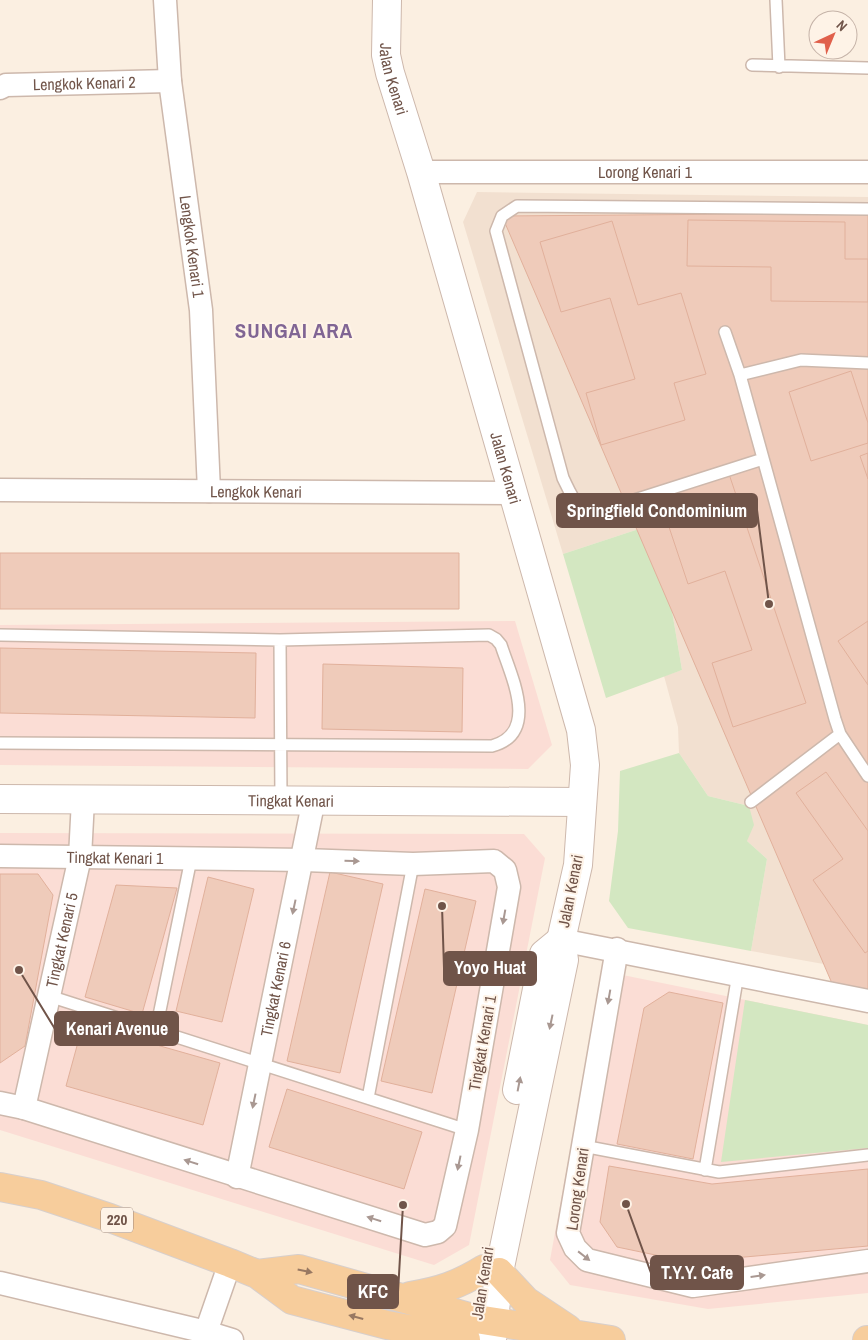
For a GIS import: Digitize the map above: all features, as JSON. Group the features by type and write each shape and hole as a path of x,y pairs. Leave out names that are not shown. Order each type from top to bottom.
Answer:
{"main road":[{"name":"220","path":"0,1187 41,1195 102,1215 230,1263 257,1274 292,1300 385,1333 480,1332 580,1336 611,1340"},
{"name":"220","path":"257,1274 299,1269 403,1297 480,1332"},
{"path":"403,1297 439,1292 491,1270 546,1316 580,1336"}],"street":[{"name":"Lengkok Kenari 1","path":"165,0 170,81 202,310 209,491"},
{"name":"Jalan Kenari","path":"387,0 386,55 581,730 585,765 578,865 561,940 564,960 491,1270 480,1332"},
{"name":"Lengkok Kenari 2","path":"0,88 6,85 170,81"},
{"name":"Lorong Kenari 1","path":"421,172 868,172"},
{"name":"Lengkok Kenari","path":"0,490 513,493"},
{"name":"Tingkat Kenari","path":"0,799 314,799 582,802"},
{"name":"Tingkat Kenari 6","path":"238,1178 304,860 314,799"},
{"name":"Tingkat Kenari 5","path":"24,1108 80,857 83,800"},
{"name":"Tingkat Kenari 1","path":"0,856 304,860 413,864 494,862 500,864 508,876 510,887 466,1130 446,1226 438,1232 425,1235 238,1178 24,1108 0,1103"},
{"path":"561,940 617,949 868,1001"},
{"name":"Lorong Kenari","path":"617,949 568,1233 575,1248 587,1260 692,1286 868,1261"},
{"path":"206,1332 230,1263"},
{"path":"0,1283 206,1332 232,1340"}],"lane":[{"path":"776,0 779,67"},
{"path":"752,65 868,68"},
{"path":"763,459 600,512 590,513 583,509 575,502 563,478 496,230 502,216 517,206 868,209"},
{"path":"725,332 740,375 840,734 868,776"},
{"path":"740,375 801,360 868,363"},
{"path":"0,635 280,640 489,635 496,639 500,646 518,698 520,712 513,732 507,739 492,746 0,743"},
{"path":"280,640 282,800"},
{"path":"751,802 840,734"},
{"path":"156,1030 191,859"},
{"path":"368,1098 413,864"},
{"path":"705,1170 738,974"},
{"path":"49,996 466,1130"},
{"path":"583,1146 719,1172 868,1155"}],"shaded area":[{"path":"477,192 868,197 868,972 751,951 767,859 747,841 749,806 708,796 679,753 678,727 664,676 682,670 657,523 563,554 463,222"},
{"path":"515,621 552,745 528,769 0,765 0,625"},
{"path":"0,833 524,834 545,858 469,1245 434,1265 0,1130"},
{"path":"603,971 868,1025 868,1293 708,1309 570,1285 550,1260"}],"green space":[{"path":"657,523 682,670 606,698 563,554"},
{"path":"679,753 708,796 749,806 754,825 747,841 767,859 751,951 628,928 609,901 618,831 620,771"},
{"path":"745,1000 868,1025 868,1148 721,1162"}],"building":[{"path":"868,213 868,992 837,995 502,216"},
{"path":"688,220 845,222 845,259 868,259 868,302 771,301 771,267 687,266"},
{"path":"612,221 638,305 681,293 706,374 674,383 685,420 601,445 586,393 635,379 610,298 561,312 540,242"},
{"path":"851,371 868,423 868,443 811,461 789,392"},
{"path":"868,453 868,479 860,456"},
{"path":"729,474 806,703 733,727 712,663 752,650 725,571 688,584 659,497"},
{"path":"0,553 459,553 459,609 0,609"},
{"path":"868,621 868,685 838,641"},
{"path":"0,648 256,653 255,718 0,713"},
{"path":"323,664 463,668 462,732 322,729"},
{"path":"826,772 868,831 868,951 865,953 813,880 843,859 796,793"},
{"path":"330,872 383,884 340,1073 287,1061"},
{"path":"0,874 38,874 53,895 25,1046 0,1063"},
{"path":"208,877 254,889 222,1022 176,1011"},
{"path":"116,885 177,888 142,1014 85,997"},
{"path":"425,889 476,901 432,1093 381,1081"},
{"path":"669,992 723,1003 693,1159 617,1144 644,1008"},
{"path":"83,1024 220,1063 203,1125 66,1086"},
{"path":"287,1089 422,1132 404,1189 269,1147"},
{"path":"609,1166 712,1184 868,1169 868,1246 689,1262 617,1247 600,1222"}],"place":[{"name":"Springfield Condominium","path":"769,604"},
{"name":"Yoyo Huat","path":"442,906"},
{"name":"Kenari Avenue","path":"19,970"},
{"name":"T.Y.Y. Cafe","path":"626,1204"},
{"name":"KFC","path":"403,1205"}],"district":[{"name":"SUNGAI ARA","path":"294,331"}]}
